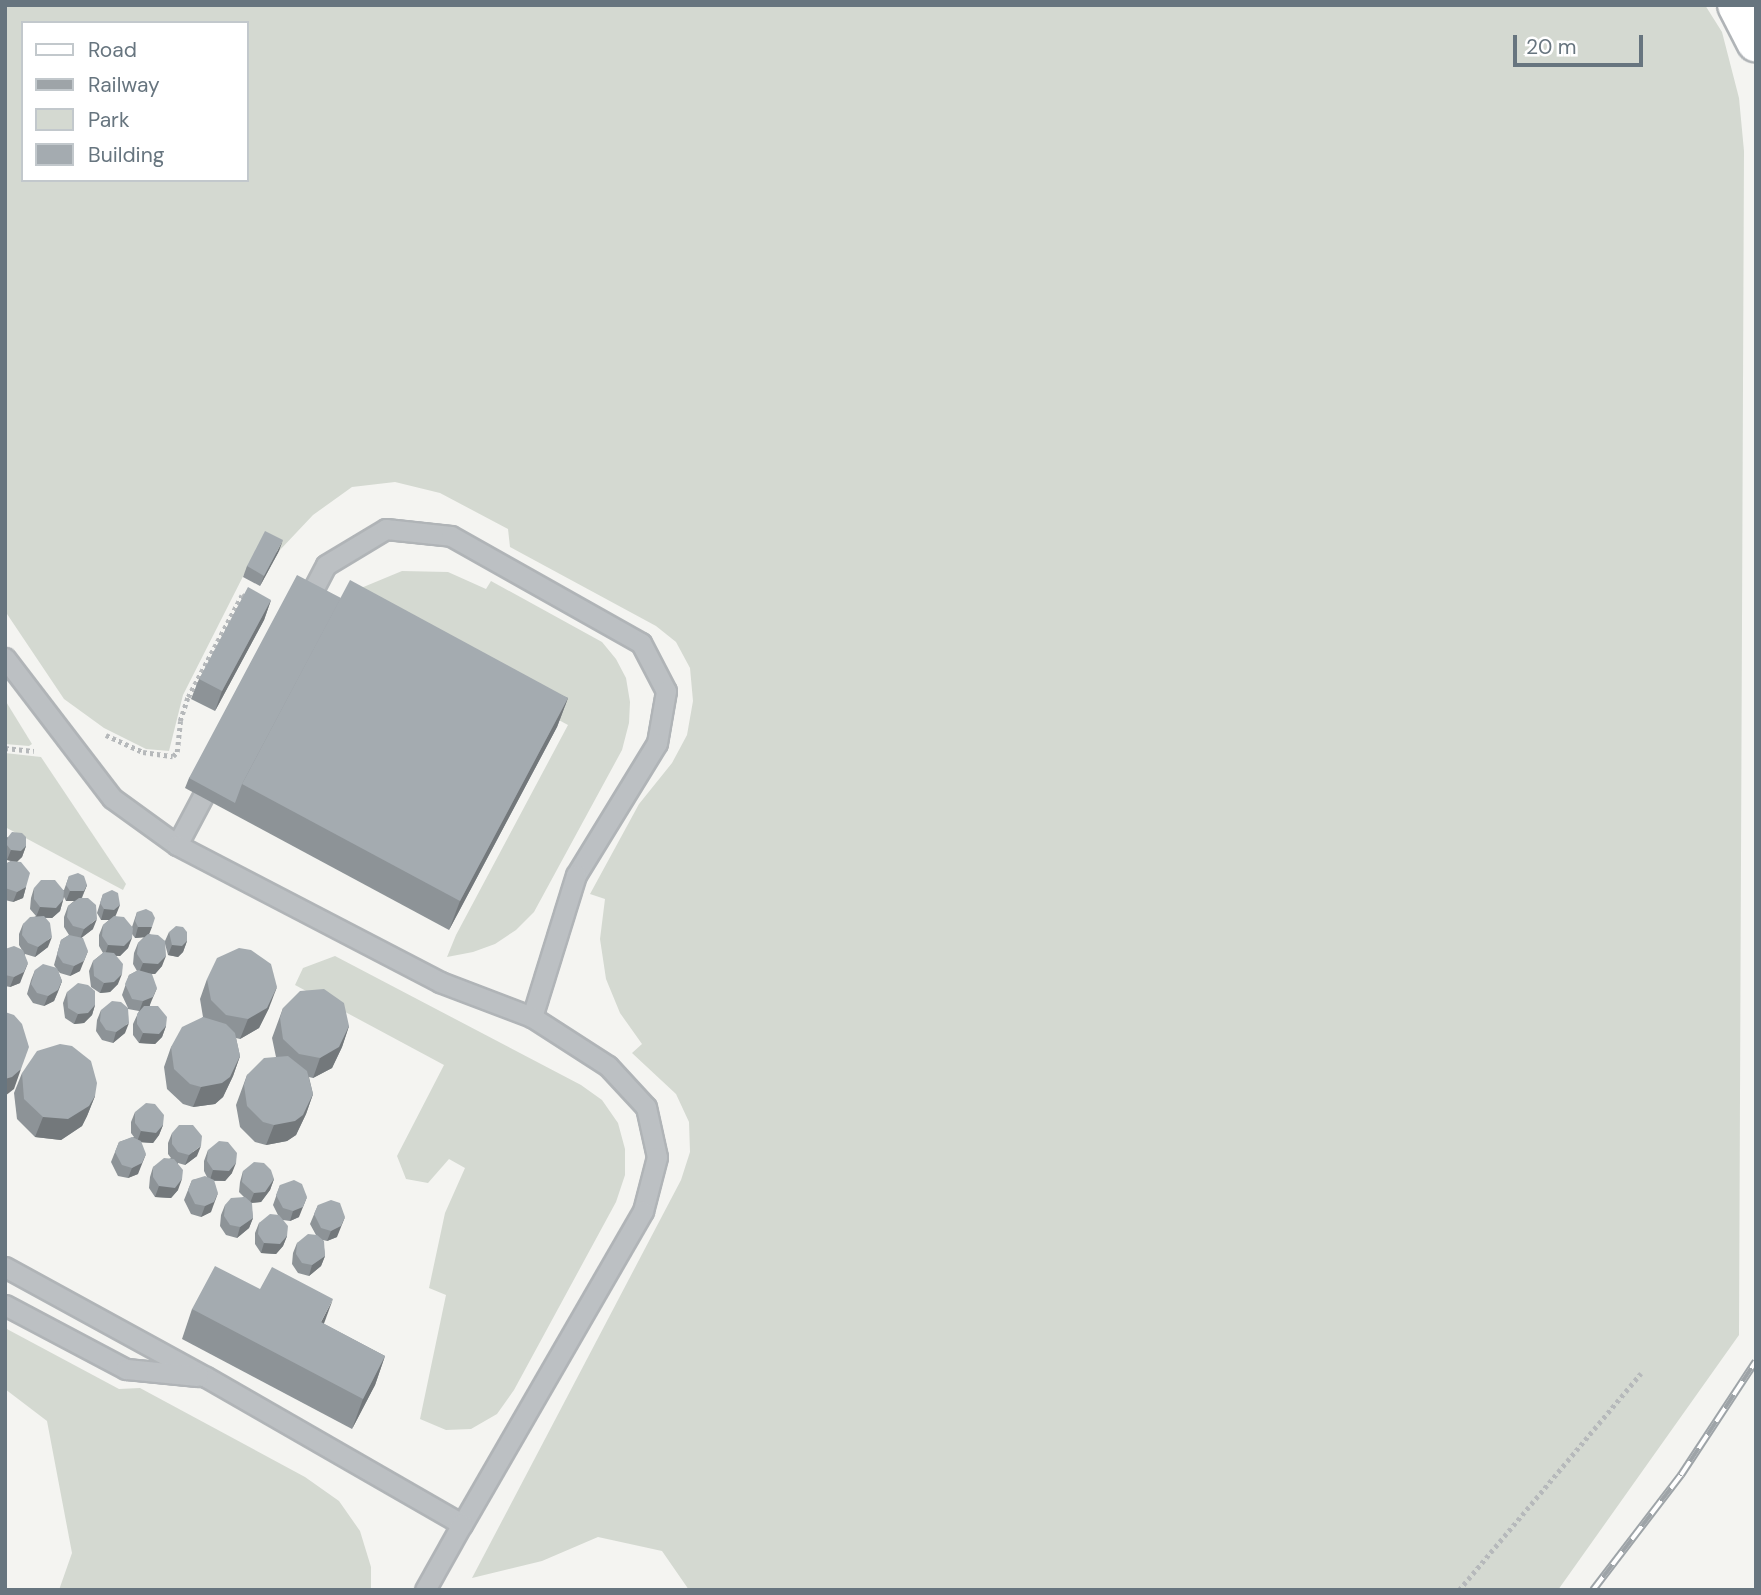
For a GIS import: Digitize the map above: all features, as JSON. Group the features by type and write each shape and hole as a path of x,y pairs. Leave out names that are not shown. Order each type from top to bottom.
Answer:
{"main road":[{"path":"1737,5 1756,43"}],"lane":[{"path":"294,624 326,565 386,529 451,536 641,643 666,691 657,743 576,875 531,1017"},
{"path":"5,657 112,798 177,845 440,982 531,1017 608,1066 646,1107 657,1157 643,1211 425,1590"},
{"path":"177,845 224,755"},
{"path":"5,1267 206,1377 462,1524"},
{"path":"5,1305 125,1369 206,1377"}],"path":[{"path":"103,734 143,752 173,756 177,752 180,721 188,697 242,595 254,601"},
{"path":"5,748 34,751"},
{"path":"1460,1590 1641,1373"}],"green space":[{"path":"5,5 1705,5 1722,32 1739,98 1744,151 1739,1335 1558,1590 689,1590 662,1551 598,1537 542,1561 472,1578 681,1180 690,1152 689,1122 676,1094 632,1053 642,1044 620,1013 606,979 600,939 605,899 590,894 639,804 672,763 687,735 693,701 690,668 676,642 656,626 510,547 508,529 440,493 395,482 352,487 313,515 279,551 261,541 183,695 169,751 146,749 104,728 64,699 5,611"},
{"path":"402,571 448,572 486,589 491,581 602,642 616,659 626,678 630,702 629,723 622,750 534,912 516,930 495,944 447,957 456,935 568,725 342,603 361,588"},
{"path":"5,700 32,744 29,746 5,744"},
{"path":"5,753 41,757 126,884 123,890 5,827"},
{"path":"335,956 581,1085 602,1100 618,1123 625,1149 625,1175 616,1202 514,1390 497,1414 471,1429 446,1430 420,1419 446,1295 429,1288 445,1213 465,1168 449,1159 428,1183 406,1179 397,1156 444,1065 295,985 303,968"},
{"path":"5,1328 119,1389 140,1388 305,1477 339,1501 360,1531 371,1567 371,1590 59,1590 72,1553 47,1421 5,1389"}],"building":[{"path":"265,531 283,540 264,576 247,566"},
{"path":"297,575 341,598 242,784 235,803 189,778"},
{"path":"350,580 568,698 460,901 242,784"},
{"path":"248,587 271,600 222,691 199,679"},
{"path":"12,832 22,833 26,837 26,846 21,851 11,850 6,844"},
{"path":"11,861 21,862 30,873 26,887 17,892 5,888 5,864"},
{"path":"78,873 84,876 87,885 84,891 70,891 66,885 69,876"},
{"path":"41,880 55,880 64,891 63,900 56,908 40,907 34,899 34,888"},
{"path":"112,890 118,893 120,905 114,910 104,909 100,903 103,894"},
{"path":"79,898 88,898 96,905 97,919 84,929 73,926 67,917 68,906"},
{"path":"146,909 152,912 155,918 152,927 138,927 135,921 137,912"},
{"path":"44,916 50,923 52,937 38,947 28,943 22,935 23,924 30,917"},
{"path":"114,916 124,917 133,928 132,938 124,946 108,945 102,936 103,925"},
{"path":"176,926 183,927 187,932 187,941 182,946 172,945 169,932"},
{"path":"148,934 158,935 165,941 166,956 158,964 143,963 137,954 138,943"},
{"path":"69,935 83,938 88,951 84,961 74,966 63,963 57,954 61,940"},
{"path":"14,946 23,950 28,963 24,972 14,977 5,975 5,949"},
{"path":"239,948 251,950 271,964 277,987 267,1008 248,1019 226,1015 211,1000 207,979 217,958"},
{"path":"104,952 114,953 123,964 122,974 114,982 104,983 94,976 93,961"},
{"path":"43,964 57,968 62,981 58,990 48,996 37,993 31,984 35,970"},
{"path":"138,970 152,974 157,988 153,997 143,1001 132,999 125,984 129,975"},
{"path":"78,983 88,985 95,991 95,1005 88,1013 78,1014 68,1008 67,992"},
{"path":"324,989 344,1003 349,1026 339,1047 320,1058 299,1054 283,1039 280,1018 283,1008 300,991"},
{"path":"112,1001 121,1002 128,1008 129,1023 116,1032 106,1030 100,1021 101,1010"},
{"path":"144,1006 158,1006 167,1017 166,1026 159,1034 143,1033 137,1024 137,1014"},
{"path":"5,1012 14,1015 22,1024 29,1047 21,1069 5,1079"},
{"path":"203,1017 226,1024 235,1033 240,1056 230,1077 222,1083 201,1087 190,1084 174,1069 171,1047 182,1027"},
{"path":"60,1044 72,1046 91,1061 97,1083 95,1096 89,1106 68,1119 43,1117 24,1099 22,1073 37,1051"},
{"path":"288,1056 307,1071 313,1094 303,1115 295,1121 274,1125 263,1122 247,1106 244,1085 247,1075 264,1058"},
{"path":"146,1103 155,1104 164,1115 163,1125 156,1133 141,1131 135,1123 135,1112"},
{"path":"179,1125 193,1125 202,1136 201,1146 189,1155 178,1152 172,1144 172,1133"},
{"path":"132,1137 141,1141 146,1154 142,1163 132,1168 122,1165 115,1152 119,1142"},
{"path":"219,1141 228,1142 237,1153 236,1163 229,1171 213,1170 207,1161 208,1150"},
{"path":"164,1158 174,1159 183,1170 182,1179 175,1188 159,1186 153,1177 153,1167"},
{"path":"254,1162 264,1163 271,1170 274,1179 265,1192 254,1193 242,1182 243,1171"},
{"path":"205,1176 214,1180 218,1193 214,1202 205,1206 195,1204 188,1190 192,1180"},
{"path":"294,1180 302,1184 307,1197 303,1207 293,1211 283,1208 276,1195 280,1185"},
{"path":"245,1197 252,1203 253,1218 240,1227 230,1225 224,1216 225,1205 231,1198"},
{"path":"331,1200 340,1203 345,1217 341,1226 331,1231 321,1228 314,1214 318,1205"},
{"path":"270,1214 279,1215 288,1226 287,1236 280,1244 264,1243 258,1234 259,1223"},
{"path":"308,1234 317,1235 324,1241 325,1256 312,1265 302,1263 296,1254 297,1243"},
{"path":"215,1266 260,1289 272,1267 333,1299 321,1322 385,1356 363,1399 192,1309"}],"railway":[{"path":"1593,1590 1681,1475 1756,1361"}]}
